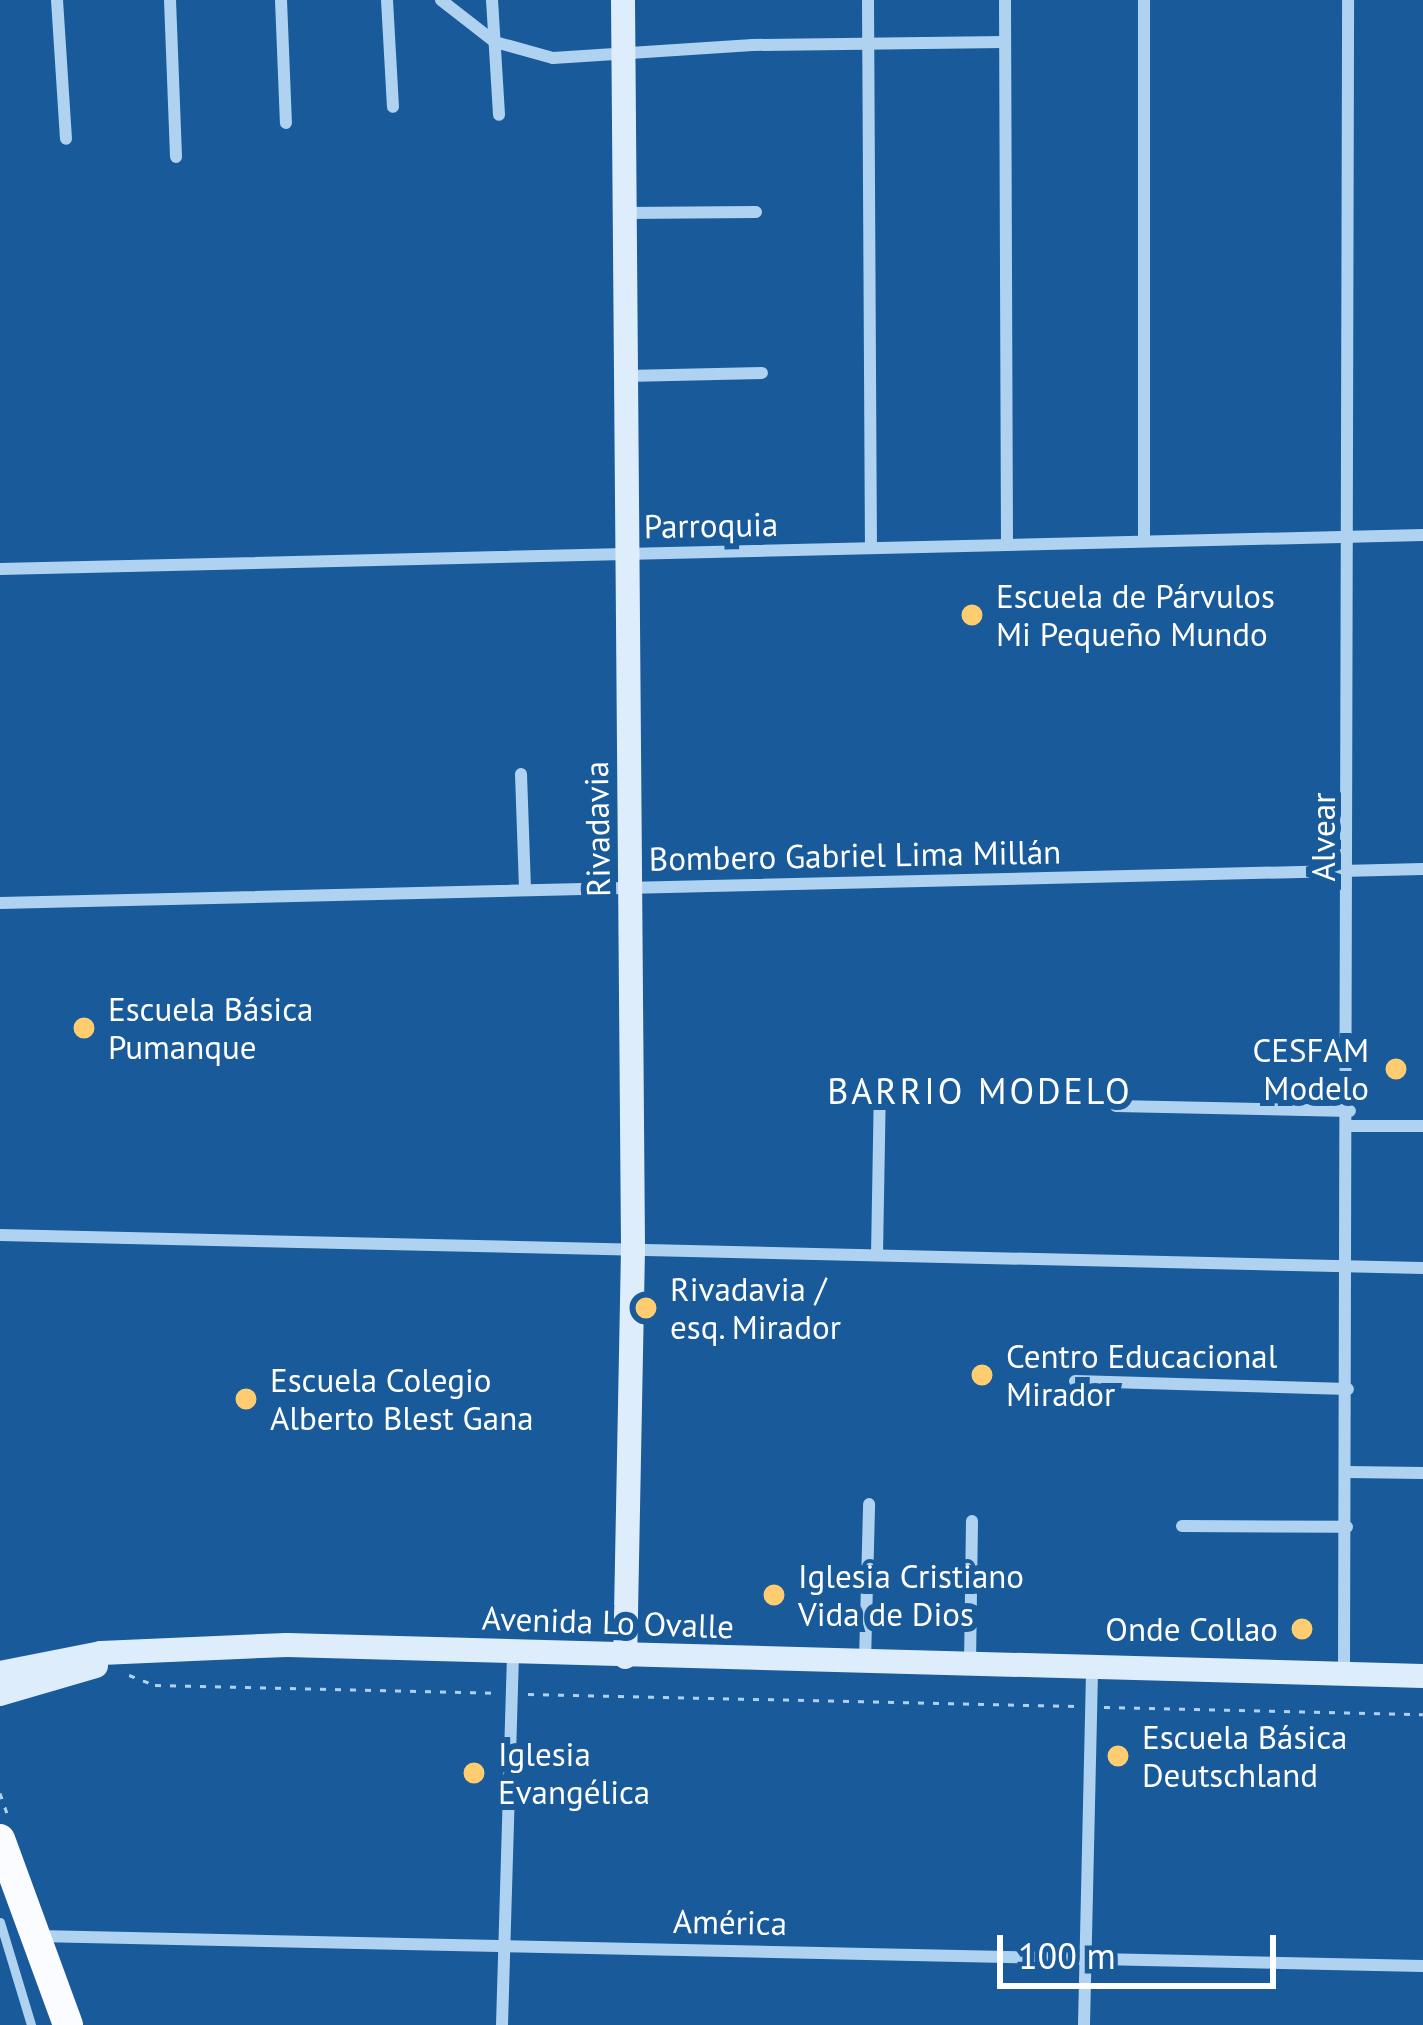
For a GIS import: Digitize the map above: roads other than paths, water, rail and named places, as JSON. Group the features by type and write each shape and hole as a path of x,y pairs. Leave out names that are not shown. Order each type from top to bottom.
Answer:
{"main road":[{"path":"0,1839 68,2025"}],"street":[{"path":"57,0 65,139"},
{"path":"170,0 176,157"},
{"path":"281,0 286,123"},
{"path":"387,0 393,106"},
{"path":"441,0 495,42 553,58 1005,42"},
{"path":"492,0 499,115"},
{"name":"Rivadavia","path":"623,0 634,1249 625,1657"},
{"path":"868,0 871,548"},
{"path":"1005,0 1007,545"},
{"path":"1144,0 1144,541"},
{"name":"Alvear","path":"1344,1674 1350,1266 1348,0"},
{"path":"624,213 755,212"},
{"path":"625,376 762,373"},
{"name":"Parroquia","path":"0,569 1423,535"},
{"path":"520,774 525,889"},
{"name":"Bombero Gabriel Lima Millán","path":"0,903 1423,868"},
{"path":"877,1255 880,1080"},
{"path":"1116,1106 1423,1126"},
{"path":"0,1235 1423,1268"},
{"path":"1075,1382 1348,1388"},
{"path":"1347,1472 1423,1473"},
{"path":"865,1663 869,1504"},
{"path":"970,1665 972,1521"},
{"path":"1182,1526 1346,1527"},
{"name":"Avenida Lo Ovalle","path":"0,1673 151,1650 287,1645 1423,1676"},
{"name":"Avenida Lo Ovalle","path":"0,1694 151,1650"},
{"path":"502,2025 513,1653"},
{"path":"1084,2025 1092,1668"},
{"name":"América","path":"37,1936 1423,1966"}],"lane":[{"path":"2,1932 31,2025"}],"place":[{"name":"Escuela de Párvulos Mi Pequeño Mundo","path":"972,615"},
{"name":"Escuela Básica Pumanque","path":"84,1028"},
{"name":"CESFAM Modelo","path":"1396,1069"},
{"name":"Rivadavia / esq. Mirador","path":"646,1308"},
{"name":"Centro Educacional Mirador","path":"982,1375"},
{"name":"Escuela Colegio Alberto Blest Gana","path":"246,1399"},
{"name":"Iglesia Cristiano Vida de Dios","path":"774,1595"},
{"name":"Onde Collao","path":"1302,1629"},
{"name":"Escuela Básica Deutschland","path":"1118,1756"},
{"name":"Iglesia Evangélica","path":"474,1773"}],"district":[{"name":"BARRIO MODELO","path":"980,1091"}]}
